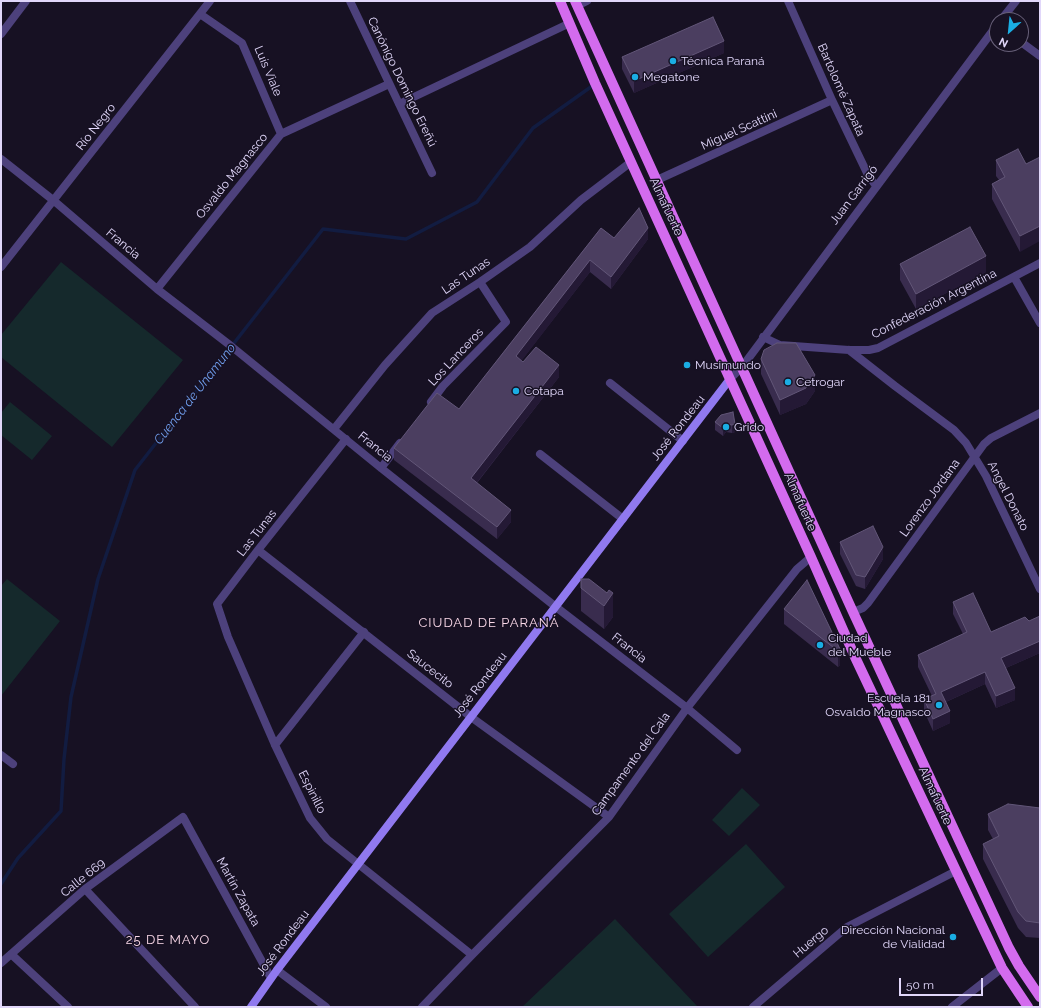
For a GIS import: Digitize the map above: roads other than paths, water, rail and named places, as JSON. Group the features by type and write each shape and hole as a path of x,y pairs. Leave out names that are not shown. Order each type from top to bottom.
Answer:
{"main road":[{"name":"Almafuerte","path":"560,1 595,83 855,657 1002,968 1028,1007"},
{"name":"Almafuerte","path":"576,3 853,612 1009,948 1040,997"}],"street":[{"path":"1,34 26,1"},
{"name":"Río Negro","path":"1,267 210,1"},
{"name":"Canónigo Domingo Ereñú","path":"350,1 432,173"},
{"path":"576,3 587,1"},
{"name":"Bartolomé Zapata","path":"788,1 832,100 868,175 876,186"},
{"path":"1007,12 1016,1"},
{"name":"Luís Viale","path":"200,14 242,43 281,134"},
{"path":"399,104 570,23"},
{"name":"Juan Garrigó","path":"730,380 742,367 989,36"},
{"path":"1029,48 1040,56"},
{"name":"Osvaldo Magnasco","path":"158,289 281,134 389,84"},
{"name":"Miguel Scattini","path":"657,180 832,100"},
{"name":"Francia","path":"1,159 54,200 158,289 556,607 687,708 737,750"},
{"name":"Las Tunas","path":"334,429 385,365 432,313 530,247 581,200 631,162"},
{"name":"Confederación Argentina","path":"763,337 780,345 849,350 869,350 878,348 1040,262"},
{"path":"1014,277 1040,323"},
{"name":"Los Lanceros","path":"424,411 443,386 506,322 480,282"},
{"name":"Angel Donato","path":"849,350 954,430 966,443 986,476 1040,589"},
{"name":"José Rondeau","path":"251,1007 277,970 730,380"},
{"path":"610,383 683,441"},
{"name":"Lorenzo Jordana","path":"853,612 863,608 868,603 984,444 991,438 1040,413"},
{"path":"381,468 405,436"},
{"name":"Las Tunas","path":"217,604 346,439"},
{"path":"540,454 623,518"},
{"name":"Saucecito","path":"258,550 471,717 609,818"},
{"name":"Campamento del Cala","path":"422,1007 609,818 687,708 797,569 811,557"},
{"name":"Espinillo","path":"217,604 228,637 275,745 310,818 327,839 472,955"},
{"path":"275,745 364,632"},
{"path":"1,755 13,764"},
{"name":"Calle 669","path":"1,963 85,889 183,817"},
{"name":"Martín Zapata","path":"183,817 271,978"},
{"name":"Huergo","path":"753,1007 847,927 956,871"},
{"path":"85,889 195,1007"},
{"path":"11,954 68,1007"},
{"path":"952,1007 1002,968"},
{"path":"277,970 326,1007"}],"waterway":[{"name":"Cuenca de Unamuno","path":"1,884 18,858 61,811 64,759 71,697 98,579 135,470 323,229 406,239 477,202 533,128 595,84"}],"place":[{"name":"Técnica Paraná","path":"673,61"},
{"name":"Megatone","path":"635,77"},
{"name":"Musimundo","path":"687,365"},
{"name":"Cetrogar","path":"788,382"},
{"name":"Cotapa","path":"516,391"},
{"name":"Grido","path":"726,427"},
{"name":"Ciudad del Mueble","path":"820,645"},
{"name":"Escuela 181 Osvaldo Magnasco","path":"939,705"},
{"name":"Dirección Nacional de Vialidad","path":"953,937"}],"district":[{"name":"CIUDAD DE PARANÁ","path":"489,623"},
{"name":"25 DE MAYO","path":"168,940"}]}
